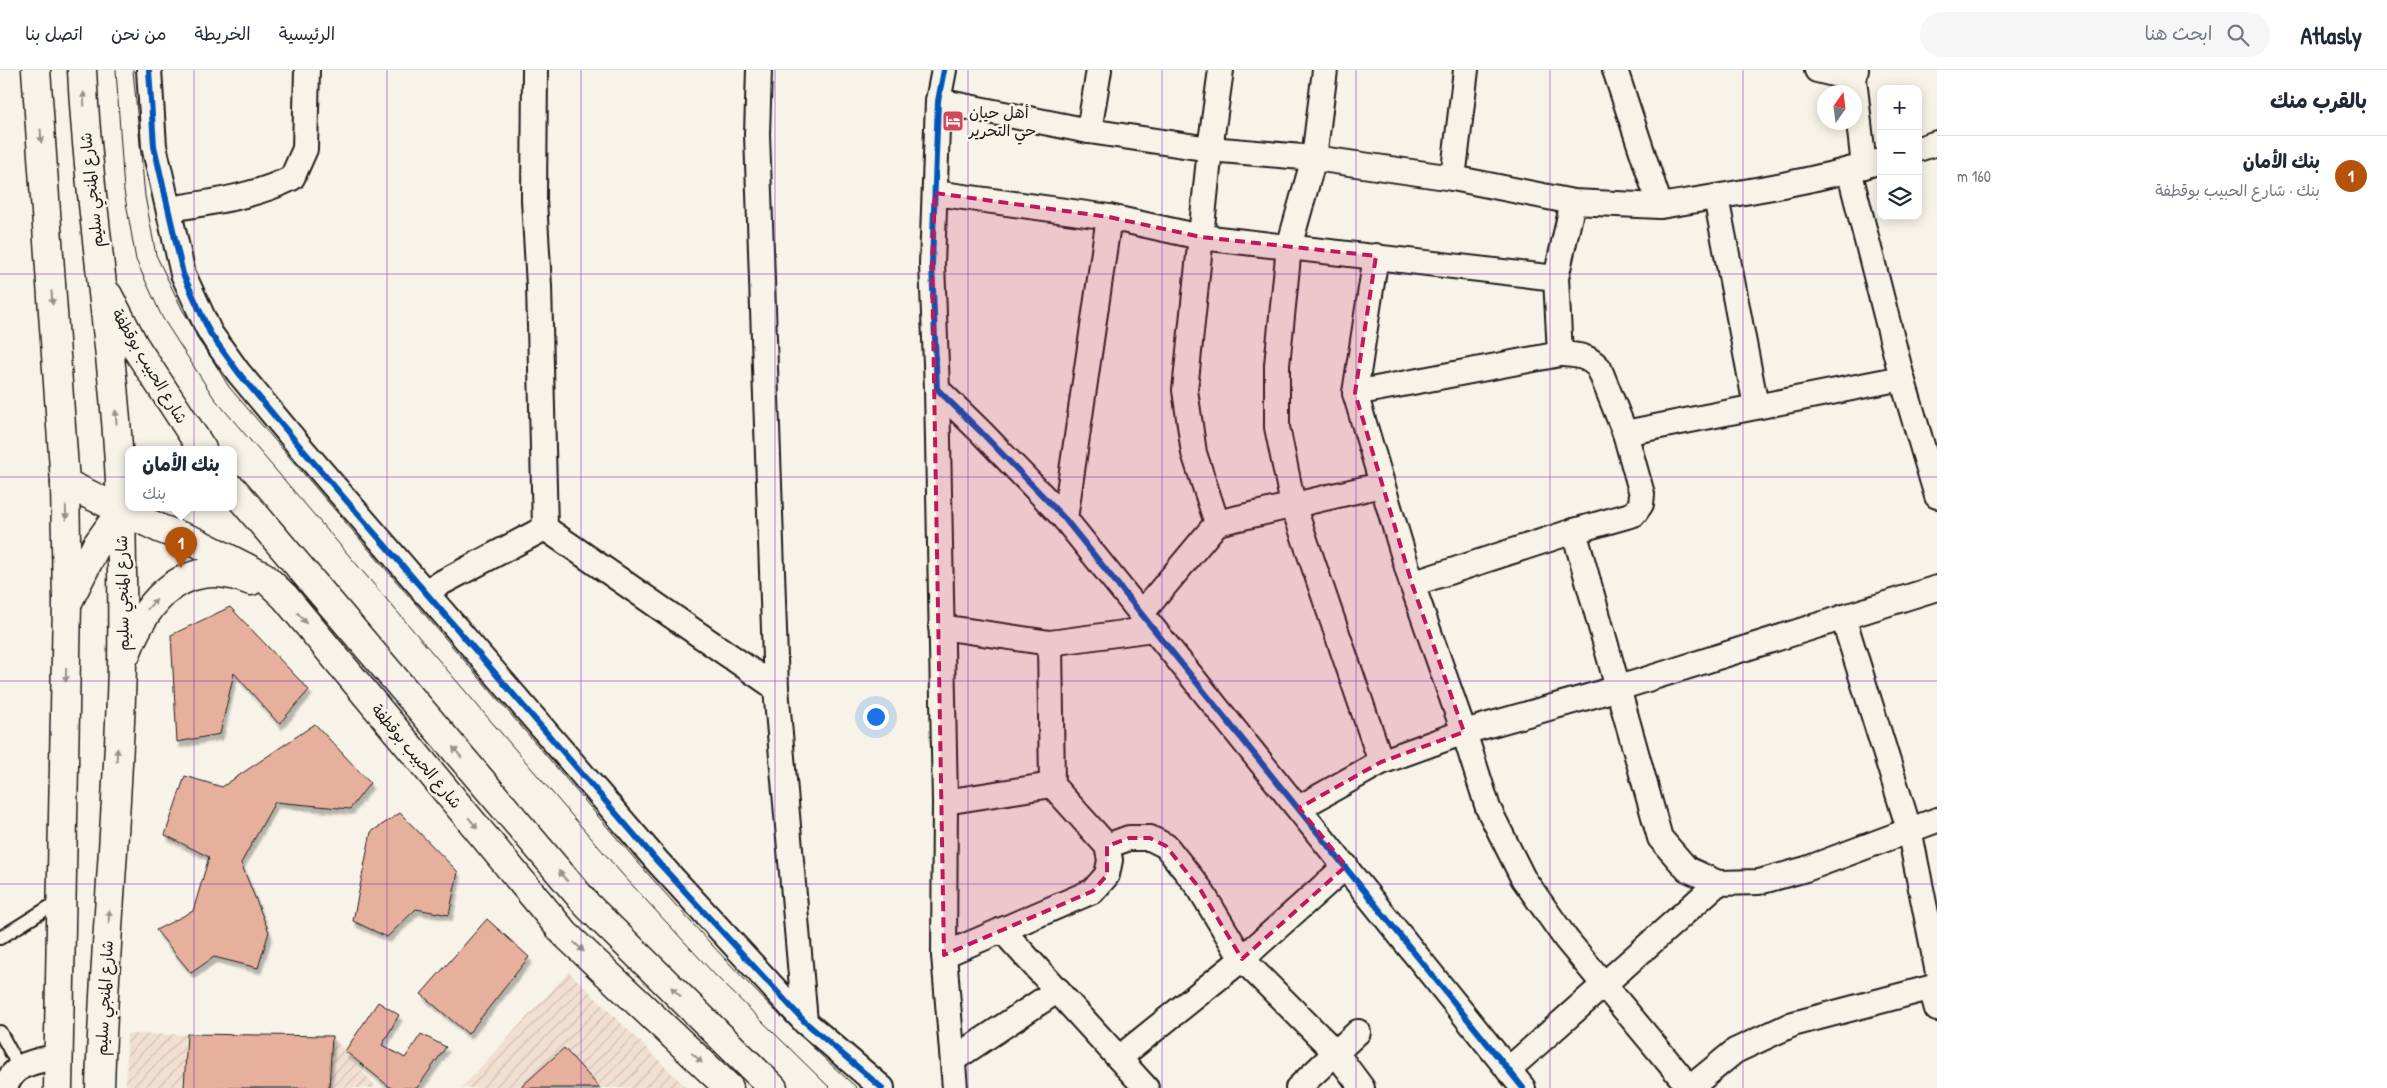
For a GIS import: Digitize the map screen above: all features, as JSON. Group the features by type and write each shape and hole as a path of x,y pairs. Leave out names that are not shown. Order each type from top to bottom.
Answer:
{"main road":[{"path":"36,70 65,483 67,602 58,1088"},
{"name":"شارع المنجي سليم","path":"82,70 85,123 100,280 125,507 122,663 100,1088"},
{"name":"شارع الحبيب بوقطفة","path":"100,280 134,344 200,446"},
{"name":"شارع الحبيب بوقطفة","path":"65,483 125,507"},
{"name":"شارع الحبيب بوقطفة","path":"237,493 588,906 773,1088"},
{"path":"67,602 96,546 125,507"},
{"name":"شارع الحبيب بوقطفة","path":"132,511 161,529 194,541 263,576 285,597 566,934 729,1088"},
{"path":"235,511 248,518 283,547"},
{"path":"122,663 135,630 147,610 167,588 186,578 210,572 242,578 285,597"}],"street":[{"path":"150,70 154,146 182,274 210,333 238,372 424,592 657,861 805,1022 882,1088"},
{"path":"169,209 246,196 270,189 292,178 305,149 307,70"},
{"path":"535,70 534,200 539,286 545,528"},
{"path":"760,70 757,144 776,688 805,1022"},
{"path":"944,70 938,101 932,264 937,389 942,627 945,802 944,954 955,1088"},
{"path":"1089,131 1099,70"},
{"path":"1217,524 1194,453 1185,390 1210,149 1221,70"},
{"path":"1325,70 1314,158 1289,246 1277,365 1277,427 1293,505 1381,762"},
{"path":"1453,178 1466,70"},
{"path":"1615,70 1660,206"},
{"path":"1817,70 1855,75 1865,165 1902,378 1927,430 1937,496"},
{"path":"938,101 1089,131 1210,149 1314,158 1453,178 1573,202 1660,206 1716,197 1865,165"},
{"path":"1922,148 1937,143"},
{"path":"934,193 1109,218 1201,237 1556,278"},
{"path":"1716,197 1756,406"},
{"path":"1560,354 1556,278 1573,202"},
{"path":"1065,519 1109,218"},
{"path":"1376,256 1355,393 1412,584 1464,732 1488,808 1523,878 1566,939 1690,1088 1735,1052 1793,1024 1935,988 1909,830 1843,617"},
{"path":"1355,393 1560,354 1581,354 1591,359 1599,368 1625,434 1642,494 1641,504 1634,514 1574,531 1412,584"},
{"path":"1625,434 1902,378"},
{"path":"937,389 982,432 1065,519 1519,1083 1603,983 1718,883"},
{"path":"942,627 1050,644 1147,621 1217,524 1381,485"},
{"path":"424,592 545,528"},
{"path":"545,528 776,688"},
{"path":"1574,531 1660,838 1687,869 1718,883 1759,882 1806,869 1937,820"},
{"path":"1299,808 1381,762 1464,732 1619,688 1937,588"},
{"path":"944,954 1093,892 1106,875 1110,860 1107,846 1052,786 1050,644"},
{"path":"945,802 1052,786"},
{"path":"1107,846 1129,838 1150,838 1166,846 1200,889 1242,959 1336,1053 1362,1088"},
{"path":"1119,1058 1242,959 1346,866"},
{"path":"1002,930 1146,1088"},
{"path":"954,1059 1058,990"},
{"path":"1298,1088 1358,1032"},
{"path":"5,1088 9,1077 19,1067 59,1056"}],"lane":[{"path":"0,938 62,899"},
{"path":"0,1032 19,1067"}],"highlighted area":[{"path":"935,193 1109,217 1201,237 1376,256 1355,393 1412,584 1464,732 1381,762 1299,808 1346,866 1242,959 1200,889 1166,846 1150,838 1129,838 1107,846 1107,875 1093,891 944,955 932,264"}],"shaded area":[{"path":"569,972 687,1088 461,1088"},
{"path":"127,1034 332,1036 377,1088 126,1088"}],"building":[{"path":"230,607 309,690 279,724 234,673 220,734 177,742 171,635"},
{"path":"315,724 370,783 350,809 275,802 241,863 269,932 258,968 214,957 191,973 156,930 193,911 209,857 165,835 185,776 222,787"},
{"path":"400,813 458,872 449,915 416,909 387,937 353,921 371,832"},
{"path":"487,919 529,957 468,1034 421,994"},
{"path":"378,1002 399,1015 382,1045 405,1058 421,1034 446,1047 417,1088 391,1088 345,1051"},
{"path":"187,1034 332,1036 329,1088 184,1088"},
{"path":"564,1048 600,1088 520,1088"}],"tram line":[{"path":"116,70 124,191 136,260 162,317 214,398 622,874 715,975 830,1088"},
{"path":"133,70 145,196 156,255 182,309 229,387 660,888 775,1011 857,1088"}],"cycle path":[{"path":"149,70 154,146 183,274 210,333 238,372 302,449 657,861 805,1022 882,1088"},
{"path":"944,70 938,101 932,264 937,389 1065,519 1523,1088"}],"place":[{"name":"أهل حيان حي التحرير","path":"953,121"},
{"name":"بنك الأمان","path":"181,568"}]}
